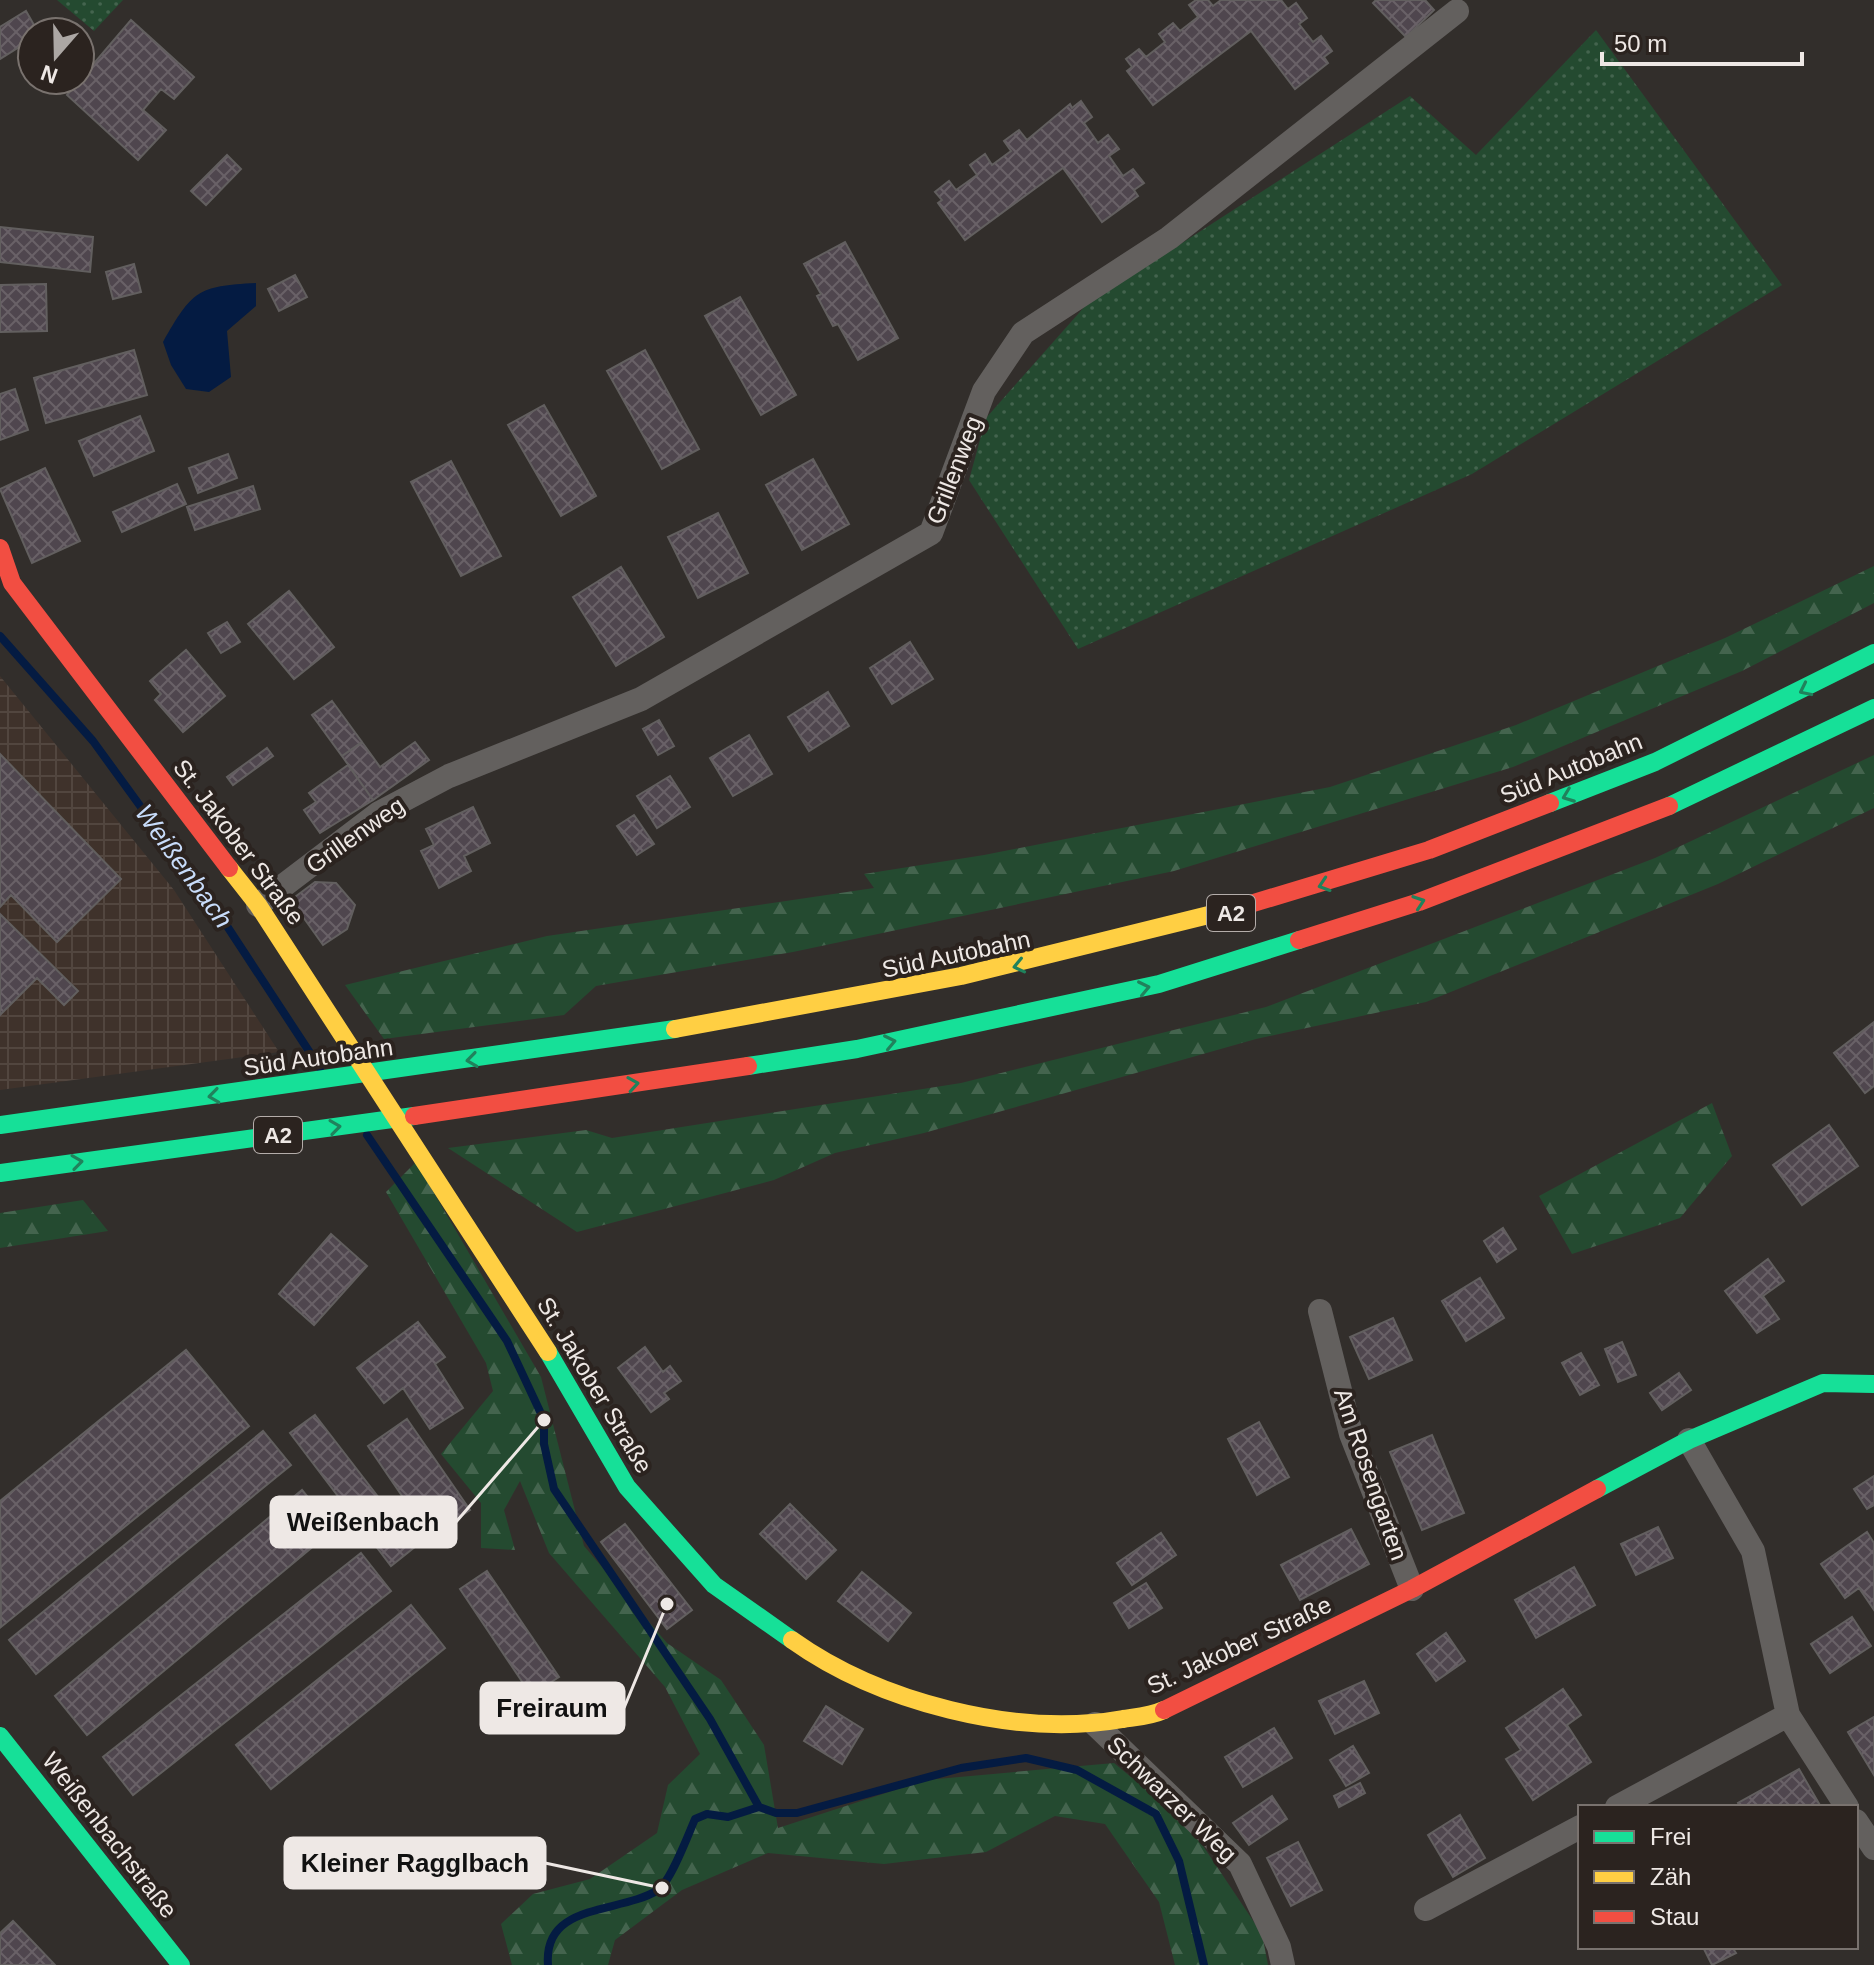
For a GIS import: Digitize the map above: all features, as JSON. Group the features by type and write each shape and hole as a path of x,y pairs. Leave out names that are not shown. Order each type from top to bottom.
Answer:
{"main road":[{"name":"St. Jakober Straße","path":"0,548 6,587 258,905 525,1314 627,1487 714,1585 817,1658 911,1699 1008,1722 1095,1724 1157,1713 1412,1589 1689,1440 1823,1383 1874,1384"},
{"name":"Süd Autobahn","path":"0,1125 549,1050 849,1000 997,971 1144,937 1276,901 1407,859 1640,768 1751,717 1874,653"},
{"name":"A2","path":"0,1173 556,1096 857,1049 1159,984 1419,902 1650,814 1874,708"},
{"name":"Weißenbachstraße","path":"0,1736 181,1965"}],"street":[{"name":"Grillenweg","path":"258,905 379,813 449,776 641,699 931,533 984,391 1023,333 1169,238 1457,11"},
{"name":"Am Rosengarten","path":"1320,1311 1351,1434 1412,1589"},
{"path":"1689,1440 1753,1551 1788,1715 1846,1805"},
{"path":"1621,1805 1788,1715"},
{"name":"Schwarzer Weg","path":"1095,1724 1240,1864 1279,1947 1283,1965"},
{"path":"1858,1824 1874,1848"},
{"path":"1426,1909 1578,1828"}],"shaded area":[{"path":"0,676 174,890 279,1052 0,1090"}],"green space":[{"path":"57,0 123,0 96,29 96,16 76,16"},
{"path":"1596,30 1782,285 1472,474 1078,649 969,480 986,418 1086,305 1410,96 1476,155"},
{"path":"1874,566 1874,603 1742,671 1513,767 1174,871 793,952 596,986 564,1015 384,1039 345,985 547,936 874,888 864,874 984,855 1330,787 1516,725 1725,638"},
{"path":"1874,755 1874,808 1718,884 1426,1002 1256,1039 924,1133 835,1153 774,1180 577,1232 448,1148 586,1130 612,1138 961,1083 1266,1007 1655,858"},
{"path":"1712,1103 1732,1156 1680,1218 1572,1254 1539,1196"},
{"path":"416,1162 541,1377 584,1546 667,1643 721,1680 764,1745 778,1828 926,1780 1114,1763 1189,1825 1262,1934 1268,1965 1175,1965 1159,1902 1105,1824 1055,1816 986,1852 884,1864 768,1853 682,1890 615,1940 608,1965 512,1965 501,1924 533,1894 590,1879 657,1833 668,1785 700,1754 665,1687 549,1553 520,1481 504,1510 515,1550 481,1548 481,1503 441,1454 493,1391 486,1363 386,1192"},
{"path":"83,1200 108,1231 0,1248 0,1213"}],"water":[{"path":"256,283 256,306 227,331 231,377 209,392 186,389 171,365 163,342 181,312 198,294 208,290"}],"building":[{"path":"1196,0 1208,0 1213,6 1221,0 1281,0 1288,9 1296,3 1307,18 1299,24 1313,42 1321,36 1332,51 1324,57 1328,63 1295,89 1251,31 1153,105 1127,71 1132,67 1126,59 1139,49 1146,57 1165,42 1159,34 1173,23 1180,31 1198,17 1189,5"},
{"path":"1376,0 1425,0 1434,10 1406,37 1373,3"},
{"path":"16,17 16,49 0,59 0,27"},
{"path":"131,20 194,77 174,99 161,89 143,110 166,130 138,160 68,96 96,96 96,61"},
{"path":"1081,101 1092,117 1084,123 1098,143 1108,135 1119,149 1109,156 1123,176 1133,169 1144,183 1134,190 1138,196 1102,222 1063,168 965,240 938,203 942,200 935,192 949,181 956,190 977,175 970,165 985,154 992,165 1011,151 1004,141 1019,130 1027,140 1070,104 1072,108"},
{"path":"227,155 241,169 206,205 191,191"},
{"path":"0,227 93,237 90,272 0,262"},
{"path":"845,242 898,338 858,360 838,324 833,326 817,296 821,294 804,264"},
{"path":"134,264 141,292 113,299 106,272"},
{"path":"295,275 307,297 279,311 268,289"},
{"path":"46,284 47,331 0,332 0,285"},
{"path":"740,297 796,395 761,415 705,316"},
{"path":"134,350 147,395 46,423 34,378"},
{"path":"645,350 699,449 662,469 607,371"},
{"path":"15,389 28,430 0,440 0,394"},
{"path":"544,405 596,496 561,516 508,425"},
{"path":"140,416 154,451 94,476 79,441"},
{"path":"228,454 237,478 198,493 189,468"},
{"path":"813,459 849,524 802,550 766,485"},
{"path":"451,461 501,556 461,576 411,482"},
{"path":"45,468 80,541 32,563 0,489"},
{"path":"177,484 186,504 122,532 113,512"},
{"path":"253,486 260,509 195,530 187,507"},
{"path":"718,513 748,573 698,598 668,537"},
{"path":"621,567 664,637 616,666 573,597"},
{"path":"289,591 334,647 294,679 248,624"},
{"path":"227,622 240,642 221,653 208,633"},
{"path":"910,642 933,679 892,704 870,668"},
{"path":"186,650 225,696 183,732 155,700 161,694 150,681"},
{"path":"828,692 849,726 809,751 788,717"},
{"path":"332,701 362,742 342,756 312,715"},
{"path":"659,720 674,746 658,755 643,729"},
{"path":"749,735 772,774 733,796 710,758"},
{"path":"362,742 380,767 415,742 429,760 373,800 342,756"},
{"path":"267,748 273,756 233,785 227,777"},
{"path":"0,754 121,879 57,942 11,895 0,907"},
{"path":"348,765 373,800 320,833 304,810 316,802 309,793"},
{"path":"670,776 690,807 657,828 637,796"},
{"path":"473,807 490,843 464,856 471,871 439,888 421,851 434,845 426,829"},
{"path":"634,815 654,844 637,855 617,826"},
{"path":"315,882 336,883 355,905 347,929 323,945 291,900"},
{"path":"0,914 78,991 64,1005 37,978 0,1015"},
{"path":"1874,1022 1874,1086 1865,1093 1834,1053"},
{"path":"1829,1125 1858,1166 1802,1205 1773,1165"},
{"path":"1503,1228 1516,1249 1497,1262 1484,1241"},
{"path":"331,1234 367,1266 314,1325 279,1294"},
{"path":"1768,1259 1784,1281 1763,1296 1779,1319 1757,1333 1725,1291"},
{"path":"1480,1278 1504,1318 1466,1341 1442,1301"},
{"path":"1393,1318 1412,1360 1369,1379 1350,1337"},
{"path":"418,1322 445,1357 435,1364 463,1408 430,1429 403,1388 384,1403 357,1368"},
{"path":"1622,1342 1636,1375 1618,1382 1605,1349"},
{"path":"645,1347 663,1372 670,1366 681,1381 664,1393 669,1399 651,1412 618,1368"},
{"path":"186,1350 249,1426 1,1627 0,1501"},
{"path":"1581,1353 1599,1385 1580,1395 1562,1363"},
{"path":"1679,1373 1691,1390 1662,1410 1650,1393"},
{"path":"315,1415 416,1546 391,1566 290,1433"},
{"path":"407,1419 470,1510 430,1537 368,1446"},
{"path":"1259,1422 1289,1477 1257,1495 1228,1439"},
{"path":"263,1431 291,1465 36,1674 9,1640"},
{"path":"1432,1435 1464,1513 1422,1530 1390,1452"},
{"path":"1874,1476 1874,1505 1867,1509 1854,1489"},
{"path":"302,1490 334,1529 87,1735 55,1696"},
{"path":"790,1504 836,1550 806,1579 760,1534"},
{"path":"625,1524 692,1610 667,1629 601,1542"},
{"path":"1658,1527 1673,1558 1636,1575 1621,1544"},
{"path":"1351,1529 1369,1564 1300,1600 1281,1565"},
{"path":"1867,1532 1874,1543 1874,1610 1859,1588 1845,1598 1821,1564"},
{"path":"1161,1533 1176,1555 1132,1585 1117,1563"},
{"path":"361,1553 391,1591 133,1795 103,1757"},
{"path":"1574,1567 1595,1605 1536,1638 1515,1600"},
{"path":"487,1571 559,1677 531,1695 460,1589"},
{"path":"862,1572 911,1613 888,1641 838,1601"},
{"path":"1146,1583 1162,1608 1129,1628 1114,1603"},
{"path":"411,1605 445,1648 271,1789 236,1745"},
{"path":"1852,1617 1871,1646 1830,1673 1811,1644"},
{"path":"1446,1633 1465,1661 1436,1681 1417,1654"},
{"path":"1364,1681 1379,1713 1335,1734 1319,1701"},
{"path":"1563,1689 1581,1715 1567,1725 1591,1762 1533,1800 1506,1759 1521,1750 1506,1728"},
{"path":"826,1706 863,1729 842,1764 804,1741"},
{"path":"1874,1717 1874,1775 1848,1732"},
{"path":"1274,1728 1292,1758 1243,1787 1225,1757"},
{"path":"1353,1746 1369,1773 1346,1786 1330,1760"},
{"path":"1799,1769 1820,1805 1739,1805"},
{"path":"1360,1783 1365,1793 1339,1807 1334,1796"},
{"path":"1272,1796 1287,1819 1249,1845 1233,1823"},
{"path":"1460,1815 1485,1858 1453,1877 1428,1835"},
{"path":"1298,1842 1322,1890 1291,1906 1267,1858"},
{"path":"13,1921 55,1965 0,1965 0,1933"},
{"path":"1704,1949 1733,1949 1736,1953 1712,1965"}],"waterway":[{"name":"Weißenbach","path":"0,636 93,741 223,920 320,1068"},
{"name":"Weißenbach","path":"367,1135 507,1341 544,1420 544,1444 554,1489 710,1719 759,1807 776,1813 797,1813 961,1768 1026,1758 1077,1770 1156,1814 1179,1861 1204,1965"},
{"path":"548,1965 550,1945 558,1930 571,1920 658,1890 679,1857 695,1819 707,1814 728,1817 759,1807"}],"traffic: fast":[{"path":"1550,803 1655,762 1874,653"},
{"path":"1669,806 1874,708"},
{"path":"748,1066 857,1049 1159,984 1299,940"},
{"path":"0,1125 675,1029"},
{"path":"0,1173 414,1116"},
{"path":"548,1352 627,1487 714,1585 792,1640"},
{"path":"1597,1489 1689,1440 1823,1383 1874,1384"},
{"path":"0,1736 181,1965"}],"traffic: slow":[{"path":"229,868 258,905 548,1352"},
{"path":"675,1029 961,976 1237,908"},
{"path":"792,1640 865,1681 950,1710 994,1719 1082,1724 1144,1716 1164,1710"}],"traffic: jam":[{"path":"0,548 12,583 229,868"},
{"path":"1237,908 1429,850 1550,803"},
{"path":"1299,940 1419,902 1669,806"},
{"path":"414,1116 748,1066"},
{"path":"1164,1710 1412,1589 1597,1489"}],"place":[{"name":"Weißenbach","path":"544,1420"},
{"name":"Freiraum","path":"667,1604"},
{"name":"Kleiner Ragglbach","path":"662,1888"}]}
